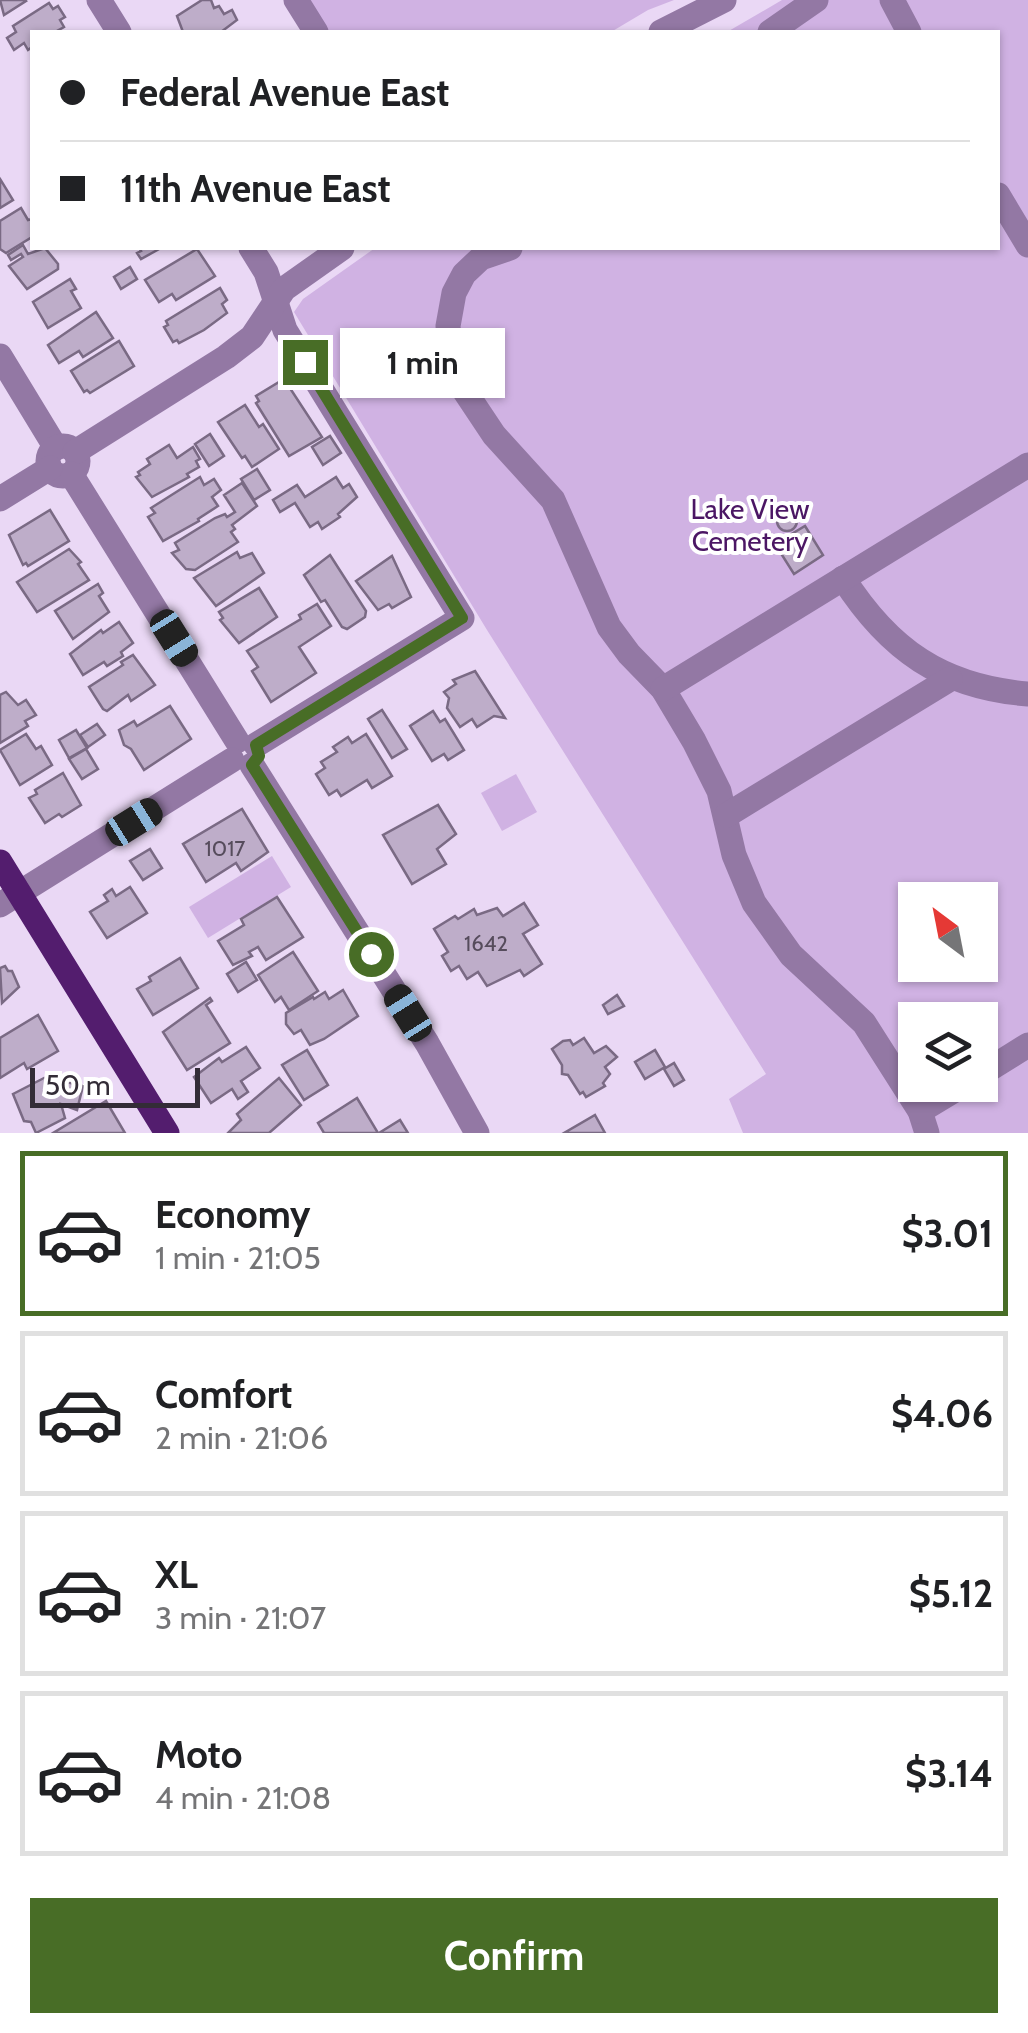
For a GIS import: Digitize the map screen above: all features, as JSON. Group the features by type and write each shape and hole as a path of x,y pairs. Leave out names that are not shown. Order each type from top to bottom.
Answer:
{"main road":[{"path":"0,862 10,900 167,1133"}],"street":[{"path":"99,0 118,30"},
{"path":"296,0 315,30"},
{"path":"671,30 724,0"},
{"path":"773,30 816,0"},
{"path":"892,0 908,30"},
{"path":"1000,198 1028,245"},
{"path":"10,900 462,618 286,330 266,272 252,250"},
{"path":"0,499 226,358 252,337 284,289 339,250"},
{"path":"504,250 481,258 464,274 454,293 448,326 458,377 484,422 553,500 609,627 663,689 710,773 727,816 739,870 761,914 791,955 864,1023 926,1127 948,1102"},
{"path":"0,356 426,1042 477,1133"},
{"path":"663,689 1028,466"},
{"path":"843,578 901,648 950,679 1028,694"},
{"path":"727,816 950,679"},
{"path":"998,1063 1028,1045"}],"green space":[{"path":"307,0 674,0 614,30 327,30"},
{"name":"Lake View Cemetery","path":"782,0 1028,0 1028,1133 743,1133 729,1099 766,1074 487,630 294,312 303,299 372,250 1000,250 1000,30 730,30"},
{"path":"516,774 537,812 502,831 481,793"},
{"path":"272,856 291,887 208,938 189,907"}],"building":[{"path":"0,0 25,0 26,1 4,15"},
{"path":"202,0 211,0 214,8 219,6 224,14 232,10 237,20 224,30 182,30 177,16"},
{"path":"49,3 53,9 58,6 65,17 60,20 64,27 59,30 30,30 28,50 24,43 14,50 7,38 16,32 13,26"},
{"path":"0,179 13,200 0,208"},
{"path":"21,208 30,220 30,238 6,253 0,249 0,221"},
{"path":"23,245 28,254 47,250 58,269 27,289 9,266 23,257 21,254 11,260 8,255"},
{"path":"157,250 141,259 137,253"},
{"path":"195,250 215,276 176,300 172,294 159,302 145,280"},
{"path":"130,267 137,279 121,289 114,277"},
{"path":"70,279 76,289 71,291 81,308 48,328 33,302"},
{"path":"220,288 227,300 222,304 227,313 204,330 179,343 173,342 164,327 168,325 166,321"},
{"path":"96,312 113,338 83,357 79,351 59,363 48,345"},
{"path":"119,341 134,366 90,393 84,392 71,371"},
{"path":"284,379 322,437 289,456 256,403 256,396"},
{"path":"245,405 279,449 252,467 218,422"},
{"path":"210,434 224,456 209,466 195,444"},
{"path":"330,436 341,453 323,465 312,447"},
{"path":"169,445 177,458 193,447 200,459 196,461 199,467 187,474 189,477 152,497 136,477 150,464 147,459"},
{"path":"257,469 270,490 254,500 241,479"},
{"path":"200,477 204,485 214,479 221,490 212,497 218,506 163,541 148,517 155,513 151,508"},
{"path":"336,477 343,488 349,484 357,497 338,514 340,517 322,529 318,522 310,527 295,503 280,512 273,500 297,485 305,497"},
{"path":"242,483 257,506 232,525 235,529 231,532 238,542 195,570 186,569 172,553 179,550 175,543 215,518 235,512 224,495"},
{"path":"50,510 69,541 28,566 23,565 9,535"},
{"path":"787,511 797,521 787,531 777,521"},
{"path":"805,526 823,555 794,574 775,544"},
{"path":"69,549 81,562 78,564 89,580 37,612 17,582"},
{"path":"237,552 240,558 252,553 264,573 216,606 194,578"},
{"path":"330,555 366,611 365,617 347,629 325,600 321,602 304,575"},
{"path":"392,556 411,597 392,608 389,604 378,610 356,581"},
{"path":"98,584 103,593 99,596 109,612 73,639 55,611"},
{"path":"259,588 277,617 239,643 220,620 223,618 219,612"},
{"path":"317,604 331,626 299,647 316,673 271,702 252,671 258,667 247,651 301,619 299,615"},
{"path":"119,622 133,643 121,652 123,656 83,675 70,654 101,630 103,633"},
{"path":"133,655 155,685 131,701 128,695 107,711 103,709 89,687"},
{"path":"475,671 505,718 494,716 477,727 472,719 460,727 447,708 449,698 444,692 456,684 453,680"},
{"path":"6,692 18,705 26,700 36,715 25,721 28,726 0,743 0,695"},
{"path":"170,706 191,739 144,770 124,745 119,730 134,721 137,726"},
{"path":"382,710 407,749 392,758 368,719"},
{"path":"433,711 440,722 445,719 464,750 448,760 444,754 432,761 410,726"},
{"path":"97,724 105,735 88,747 80,735"},
{"path":"76,730 87,748 69,758 59,740"},
{"path":"26,734 36,749 41,746 52,765 20,785 0,750"},
{"path":"366,734 392,776 372,788 367,780 341,796 337,790 329,795 316,774 325,768 321,762 337,752 333,747 348,737 352,743"},
{"path":"86,749 98,769 82,779 69,759"},
{"path":"63,773 81,805 45,823 29,798"},
{"path":"438,805 456,834 437,849 446,864 412,884 383,835"},
{"path":"242,809 268,852 241,871 236,863 206,882 183,844"},
{"path":"150,849 162,868 143,880 130,861"},
{"path":"130,887 147,913 107,938 90,912 108,901 104,895 112,889 116,896"},
{"path":"277,897 303,937 266,960 258,947 249,952 252,956 233,965 218,941 244,925 241,919"},
{"path":"524,903 538,925 523,934 542,964 524,976 520,970 487,986 478,972 467,979 459,966 451,971 442,956 448,952 434,929 474,909 477,915 497,908 503,916"},
{"path":"293,952 318,991 289,1010 281,997 275,1002 258,975"},
{"path":"180,958 198,988 153,1015 137,989"},
{"path":"246,962 257,980 238,992 227,974"},
{"path":"5,966 12,971 19,987 2,1003 0,968"},
{"path":"343,990 358,1016 324,1039 310,1045 301,1030 294,1034 286,1024 286,1013 325,992 329,999"},
{"path":"617,995 624,1006 608,1014 603,1005"},
{"path":"210,998 212,1001 206,1005 230,1043 187,1070 163,1032"},
{"path":"38,1015 58,1051 27,1069 24,1063 0,1078 0,1038"},
{"path":"584,1038 594,1053 606,1046 617,1057 605,1067 610,1074 605,1086 586,1097 568,1075 562,1074 562,1065 552,1049 563,1041 570,1040 573,1045"},
{"path":"246,1047 260,1068 241,1081 248,1092 238,1099 232,1089 211,1103 194,1077 219,1058 222,1062"},
{"path":"307,1050 328,1085 304,1100 282,1065"},
{"path":"655,1050 665,1067 645,1079 635,1062"},
{"path":"674,1063 684,1080 674,1086 664,1069"},
{"path":"44,1078 48,1084 57,1085 58,1080 83,1086 77,1110 61,1104 65,1118 36,1133 31,1122 24,1121 13,1094"},
{"path":"279,1078 301,1105 269,1133 228,1133 241,1120 237,1114"},
{"path":"357,1098 378,1133 324,1133 318,1123"},
{"path":"106,1101 125,1133 53,1133"},
{"path":"595,1115 605,1133 564,1133"},
{"path":"400,1120 408,1133 379,1133"}],"route":[{"path":"305,362 462,618 256,745 259,756 252,765 371,954"}]}
